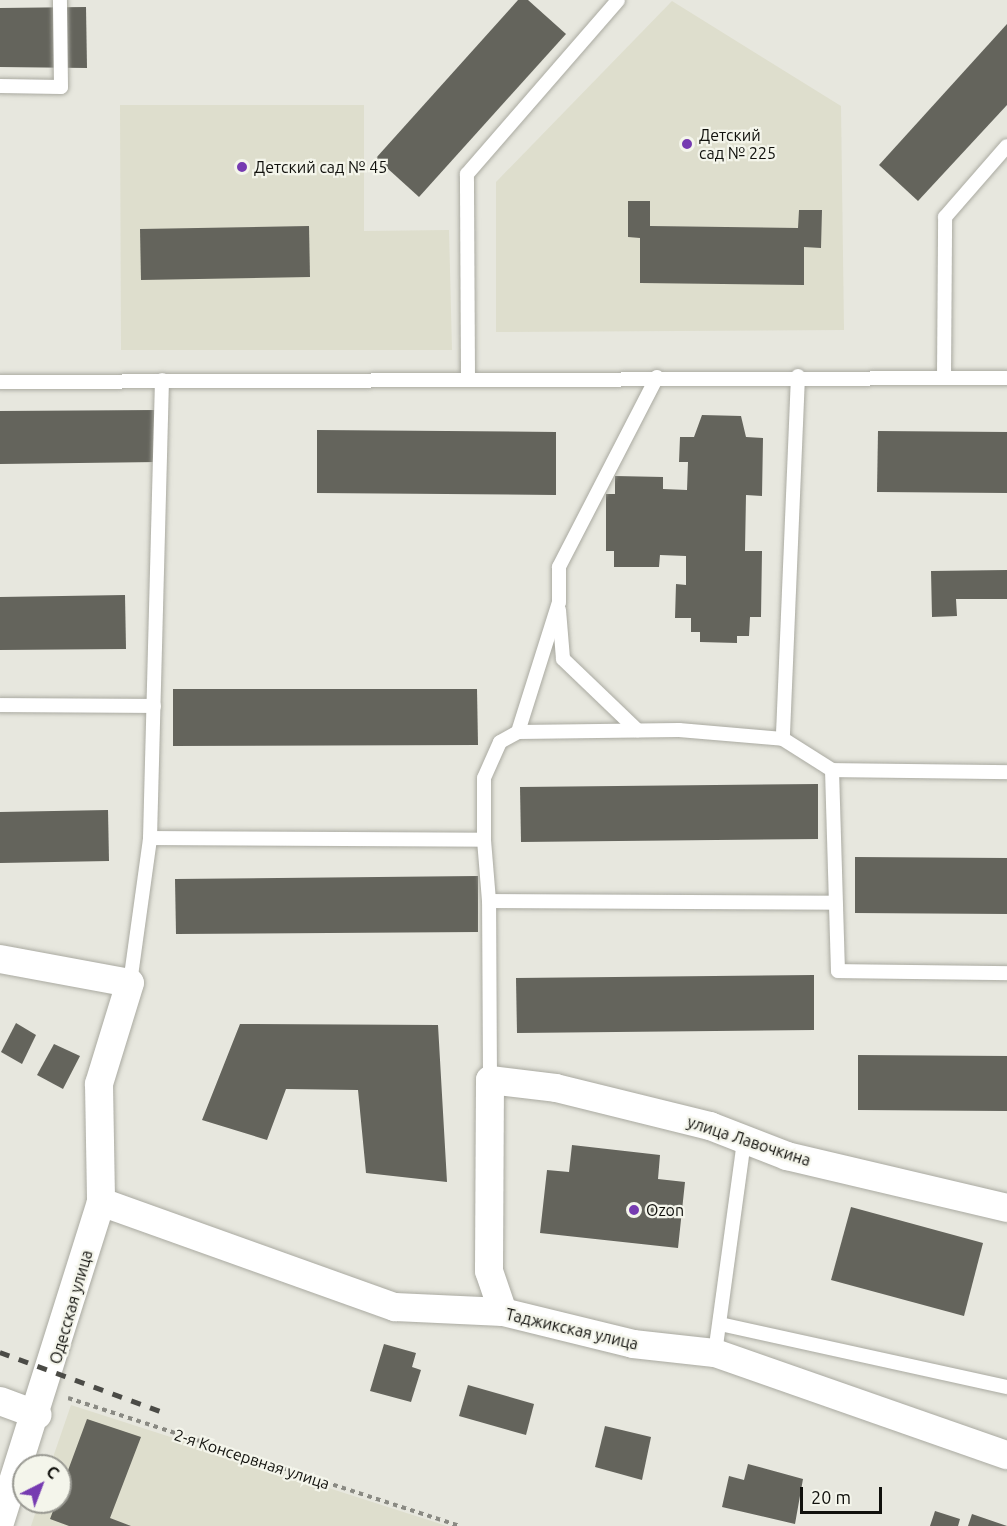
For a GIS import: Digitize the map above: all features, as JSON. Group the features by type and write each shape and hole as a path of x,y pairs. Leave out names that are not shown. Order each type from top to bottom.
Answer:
{"street":[{"path":"0,959 130,983"},
{"name":"Одесская улица","path":"0,1522 41,1403 101,1202 99,1084 130,983"},
{"path":"490,1080 489,1271 503,1312"},
{"name":"улица Лавочкина","path":"490,1080 556,1088 710,1126 787,1156 1007,1208"},
{"name":"Таджикская улица","path":"101,1202 395,1307 503,1312 633,1344 715,1353 1007,1455"},
{"path":"0,1401 41,1403"}],"lane":[{"path":"0,86 61,87 60,0"},
{"path":"468,378 467,174 618,0"},
{"path":"944,378 945,217 1007,146"},
{"path":"783,739 798,376"},
{"path":"0,382 798,376 1007,378"},
{"path":"637,730 563,659 559,567 657,377"},
{"path":"130,983 150,838 162,380"},
{"path":"518,732 559,602"},
{"path":"0,705 154,706"},
{"path":"490,1080 489,901 484,840 484,778 500,742 518,732 637,730 783,739 832,770 1007,772"},
{"path":"832,770 838,971 1007,973"},
{"path":"150,838 484,840"},
{"path":"489,901 835,903"},
{"path":"715,1353 744,1140"},
{"path":"720,1324 1007,1387"}],"path":[{"name":"2-я Консервная улица","path":"41,1403 460,1526"}],"shaded area":[{"name":"Детский сад № 225","path":"672,1 841,106 844,330 496,332 496,182"},
{"name":"Детский сад № 45","path":"120,105 364,105 364,231 449,230 452,350 121,350"},
{"path":"71,1405 447,1526 31,1526 35,1514 72,1514 72,1454 54,1454"}],"building":[{"path":"518,0 528,0 566,34 419,197 376,158"},
{"path":"86,7 87,68 0,67 0,8"},
{"path":"1007,24 1007,105 918,201 879,165"},
{"path":"628,201 650,201 650,226 798,228 799,210 822,210 821,248 804,247 804,285 640,283 640,238 628,237"},
{"path":"309,226 310,277 141,280 140,229"},
{"path":"157,410 158,462 0,464 0,411"},
{"path":"702,415 741,416 746,437 763,438 762,496 746,495 745,551 762,551 761,617 750,617 749,636 737,636 737,643 700,642 700,632 691,632 691,618 675,618 676,584 686,585 686,556 660,555 659,567 614,567 614,551 606,551 606,494 615,494 615,476 663,477 663,489 687,490 688,462 679,462 680,437 694,437"},
{"path":"317,430 556,432 556,495 317,493"},
{"path":"878,431 1007,432 1007,493 877,492"},
{"path":"1007,570 1007,599 956,599 957,616 932,617 931,571"},
{"path":"125,595 126,649 0,650 0,597"},
{"path":"173,689 477,689 478,745 173,746"},
{"path":"818,784 818,839 521,842 520,787"},
{"path":"108,810 109,861 0,863 0,812"},
{"path":"855,857 1007,858 1007,914 855,913"},
{"path":"478,876 478,932 176,934 175,879"},
{"path":"814,975 814,1030 517,1033 516,978"},
{"path":"16,1023 36,1035 22,1064 1,1052"},
{"path":"240,1024 438,1025 447,1182 366,1173 358,1090 286,1089 267,1140 202,1120"},
{"path":"54,1044 80,1056 63,1089 37,1075"},
{"path":"858,1055 1007,1056 1007,1111 858,1110"},
{"path":"572,1145 660,1155 658,1179 685,1182 678,1248 540,1233 547,1170 569,1172"},
{"path":"851,1207 983,1243 964,1316 831,1280"},
{"path":"384,1344 416,1353 412,1367 421,1370 411,1402 370,1391"},
{"path":"468,1385 534,1404 526,1435 459,1416"},
{"path":"87,1419 141,1437 110,1518 131,1526 69,1526 50,1519 52,1514 72,1514 72,1460"},
{"path":"605,1426 651,1437 642,1480 595,1467"},
{"path":"748,1464 803,1479 795,1524 722,1507 729,1476 744,1480"},
{"path":"935,1511 960,1519 958,1526 930,1526"},
{"path":"972,1514 1007,1526 968,1526"}],"railway":[{"path":"0,1352 160,1411"}],"place":[{"name":"Детский сад № 225","path":"687,144"},
{"name":"Детский сад № 45","path":"242,167"},
{"name":"Ozon","path":"634,1210"}]}
